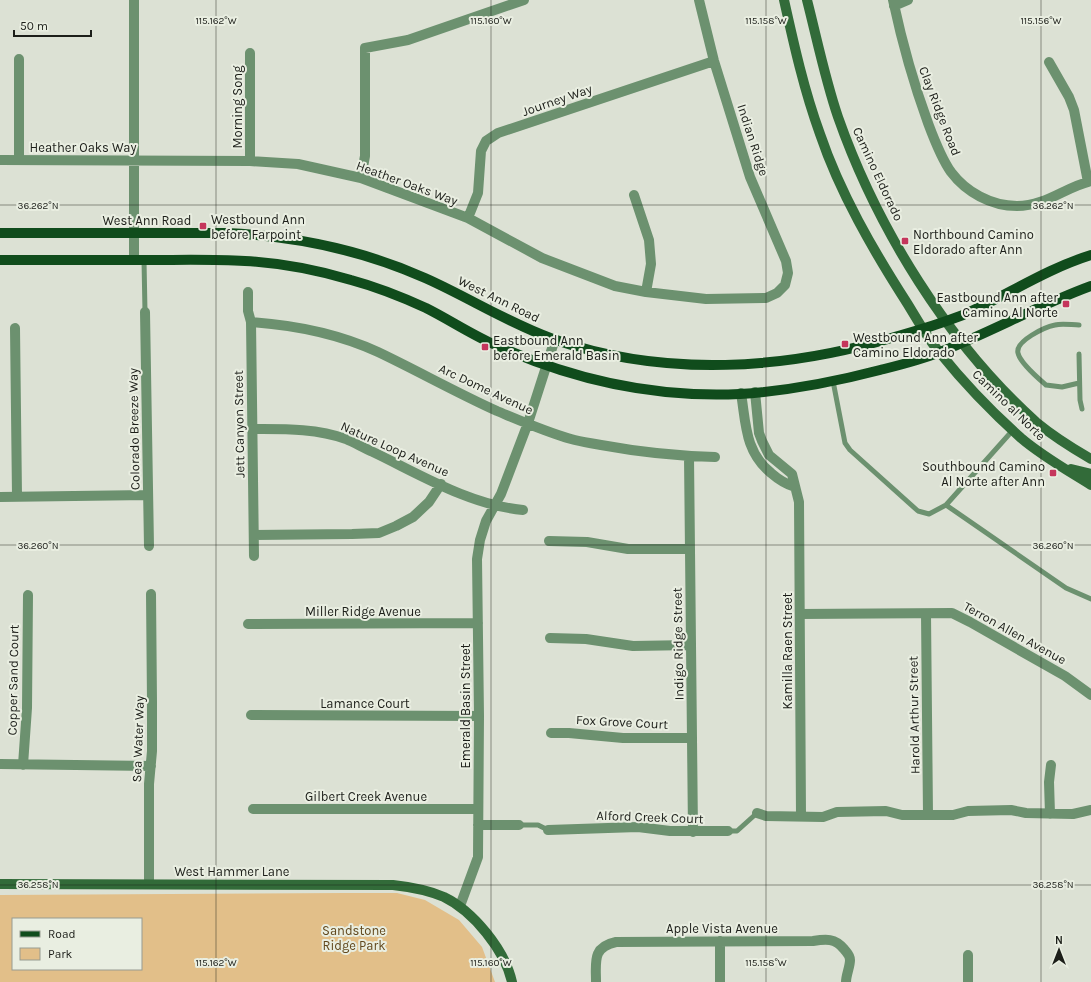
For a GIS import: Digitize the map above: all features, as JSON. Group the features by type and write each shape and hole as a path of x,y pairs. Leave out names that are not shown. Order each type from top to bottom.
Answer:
{"main road":[{"path":"784,0 797,58 807,93 820,135 837,176 876,254 923,329"},
{"name":"Camino Eldorado","path":"807,0 838,116 865,184 897,245 919,281 962,343"},
{"name":"West Ann Road","path":"0,233 134,232 255,234 300,240 342,249 383,262 422,277 511,321 555,339 596,351 640,360 686,365 726,366 802,359 875,343 923,329 963,315 1058,269 1091,255"},
{"path":"0,260 243,261 264,262 308,270 352,280 409,300 493,344 546,366 603,382 682,393 741,394 785,389 833,381 888,368 939,353 1067,295 1091,286"},
{"name":"Camino al Norte","path":"923,329 939,353 966,384 1013,430 1047,458 1091,485"},
{"name":"Camino al Norte","path":"962,343 1008,394 1037,422 1064,443 1091,459"},
{"path":"1061,467 1091,474"},
{"name":"West Hammer Lane","path":"0,884 393,885 417,888 444,897 460,906 496,944 512,982"}],"street":[{"path":"134,0 134,232 139,260"},
{"path":"361,178 365,156 365,48 408,40 524,0"},
{"name":"Indian Ridge","path":"699,0 714,61 750,176 786,261 788,273 785,285"},
{"path":"893,3 908,0"},
{"name":"Clay Ridge Road","path":"893,3 916,88 932,133 951,172 962,184 986,200 1017,206 1042,202 1089,181"},
{"name":"Morning Song","path":"250,53 250,161"},
{"path":"19,59 19,160"},
{"name":"Journey Way","path":"468,218 478,193 481,151 486,141 498,133 714,61"},
{"path":"1049,62 1069,97 1074,110 1089,181"},
{"name":"Heather Oaks Way","path":"0,160 250,161 298,164 361,178 468,218 542,258 615,286 646,292 706,299 766,298 777,293 785,285"},
{"path":"634,195 649,240 651,264 646,292"},
{"name":"Jett Canyon Street","path":"248,292 248,311 252,322 254,556"},
{"name":"Colorado Breeze Way","path":"145,312 149,546"},
{"name":"Arc Dome Avenue","path":"252,322 298,327 376,351 471,398 528,423 572,439 630,450 715,457"},
{"path":"15,328 17,496"},
{"name":"Emerald Basin Street","path":"460,906 478,857 478,553 480,540 486,521 501,494 528,423 555,339"},
{"name":"Kamilla Raen Street","path":"755,392 759,433 762,441 768,455 792,474 799,502 801,816"},
{"path":"741,394 746,427 753,453 763,466 774,476 785,484 795,487"},
{"name":"Nature Loop Avenue","path":"252,429 289,429 323,432 346,439 466,496 494,505 524,510"},
{"name":"Indigo Ridge Street","path":"689,456 693,832"},
{"path":"254,535 379,533 413,517 429,502 441,484"},
{"path":"0,496 148,495"},
{"path":"549,542 587,542 628,549 690,549"},
{"name":"Sea Water Way","path":"149,884 152,702 151,594"},
{"name":"Copper Sand Court","path":"23,765 27,708 28,595"},
{"name":"Terron Allen Avenue","path":"800,614 952,613 1065,676 1091,695"},
{"name":"Harold Arthur Street","path":"926,614 928,816"},
{"name":"Miller Ridge Avenue","path":"248,624 478,623"},
{"path":"550,638 586,639 633,646 691,645"},
{"name":"Lamance Court","path":"251,715 479,716"},
{"name":"Fox Grove Court","path":"551,733 569,733 623,738 692,738"},
{"path":"0,764 151,766"},
{"path":"1050,814 1049,782 1051,764"},
{"name":"Gilbert Creek Avenue","path":"253,809 478,809"},
{"path":"756,813 766,816 823,817 837,812 886,811 902,815 928,816 953,815 968,811 1011,810 1026,813 1073,814 1091,810"},
{"path":"478,825 519,825"},
{"name":"Alford Creek Court","path":"548,830 638,827 670,831 728,831"},
{"name":"Apple Vista Avenue","path":"596,982 597,955 602,947 616,942 813,941 828,939 841,945 849,955 850,961 846,982"},
{"path":"720,941 720,982"},
{"path":"968,955 968,982"}],"lane":[{"path":"139,260 145,312"},
{"path":"1079,325 1055,324 1026,338 1019,345 1018,351 1021,359 1046,386 1062,387 1080,383"},
{"path":"1080,354 1080,400 1082,409"},
{"path":"833,381 845,443 850,450 918,511 929,514 946,505 1013,430"},
{"path":"774,476 781,465"},
{"path":"946,505 1066,588 1091,599"},
{"path":"728,831 737,831 756,813"},
{"path":"519,825 538,825 548,830"}],"green space":[{"name":"Sandstone Ridge Park","path":"397,893 425,900 459,920 482,947 495,982 0,982 0,895"}],"place":[{"name":"Westbound Ann before Farpoint","path":"203,226"},
{"name":"Northbound Camino Eldorado after Ann","path":"905,241"},
{"name":"Eastbound Ann after Camino Al Norte","path":"1066,304"},
{"name":"Westbound Ann after Camino Eldorado","path":"845,344"},
{"name":"Eastbound Ann before Emerald Basin","path":"485,347"},
{"name":"Southbound Camino Al Norte after Ann","path":"1053,473"}]}
